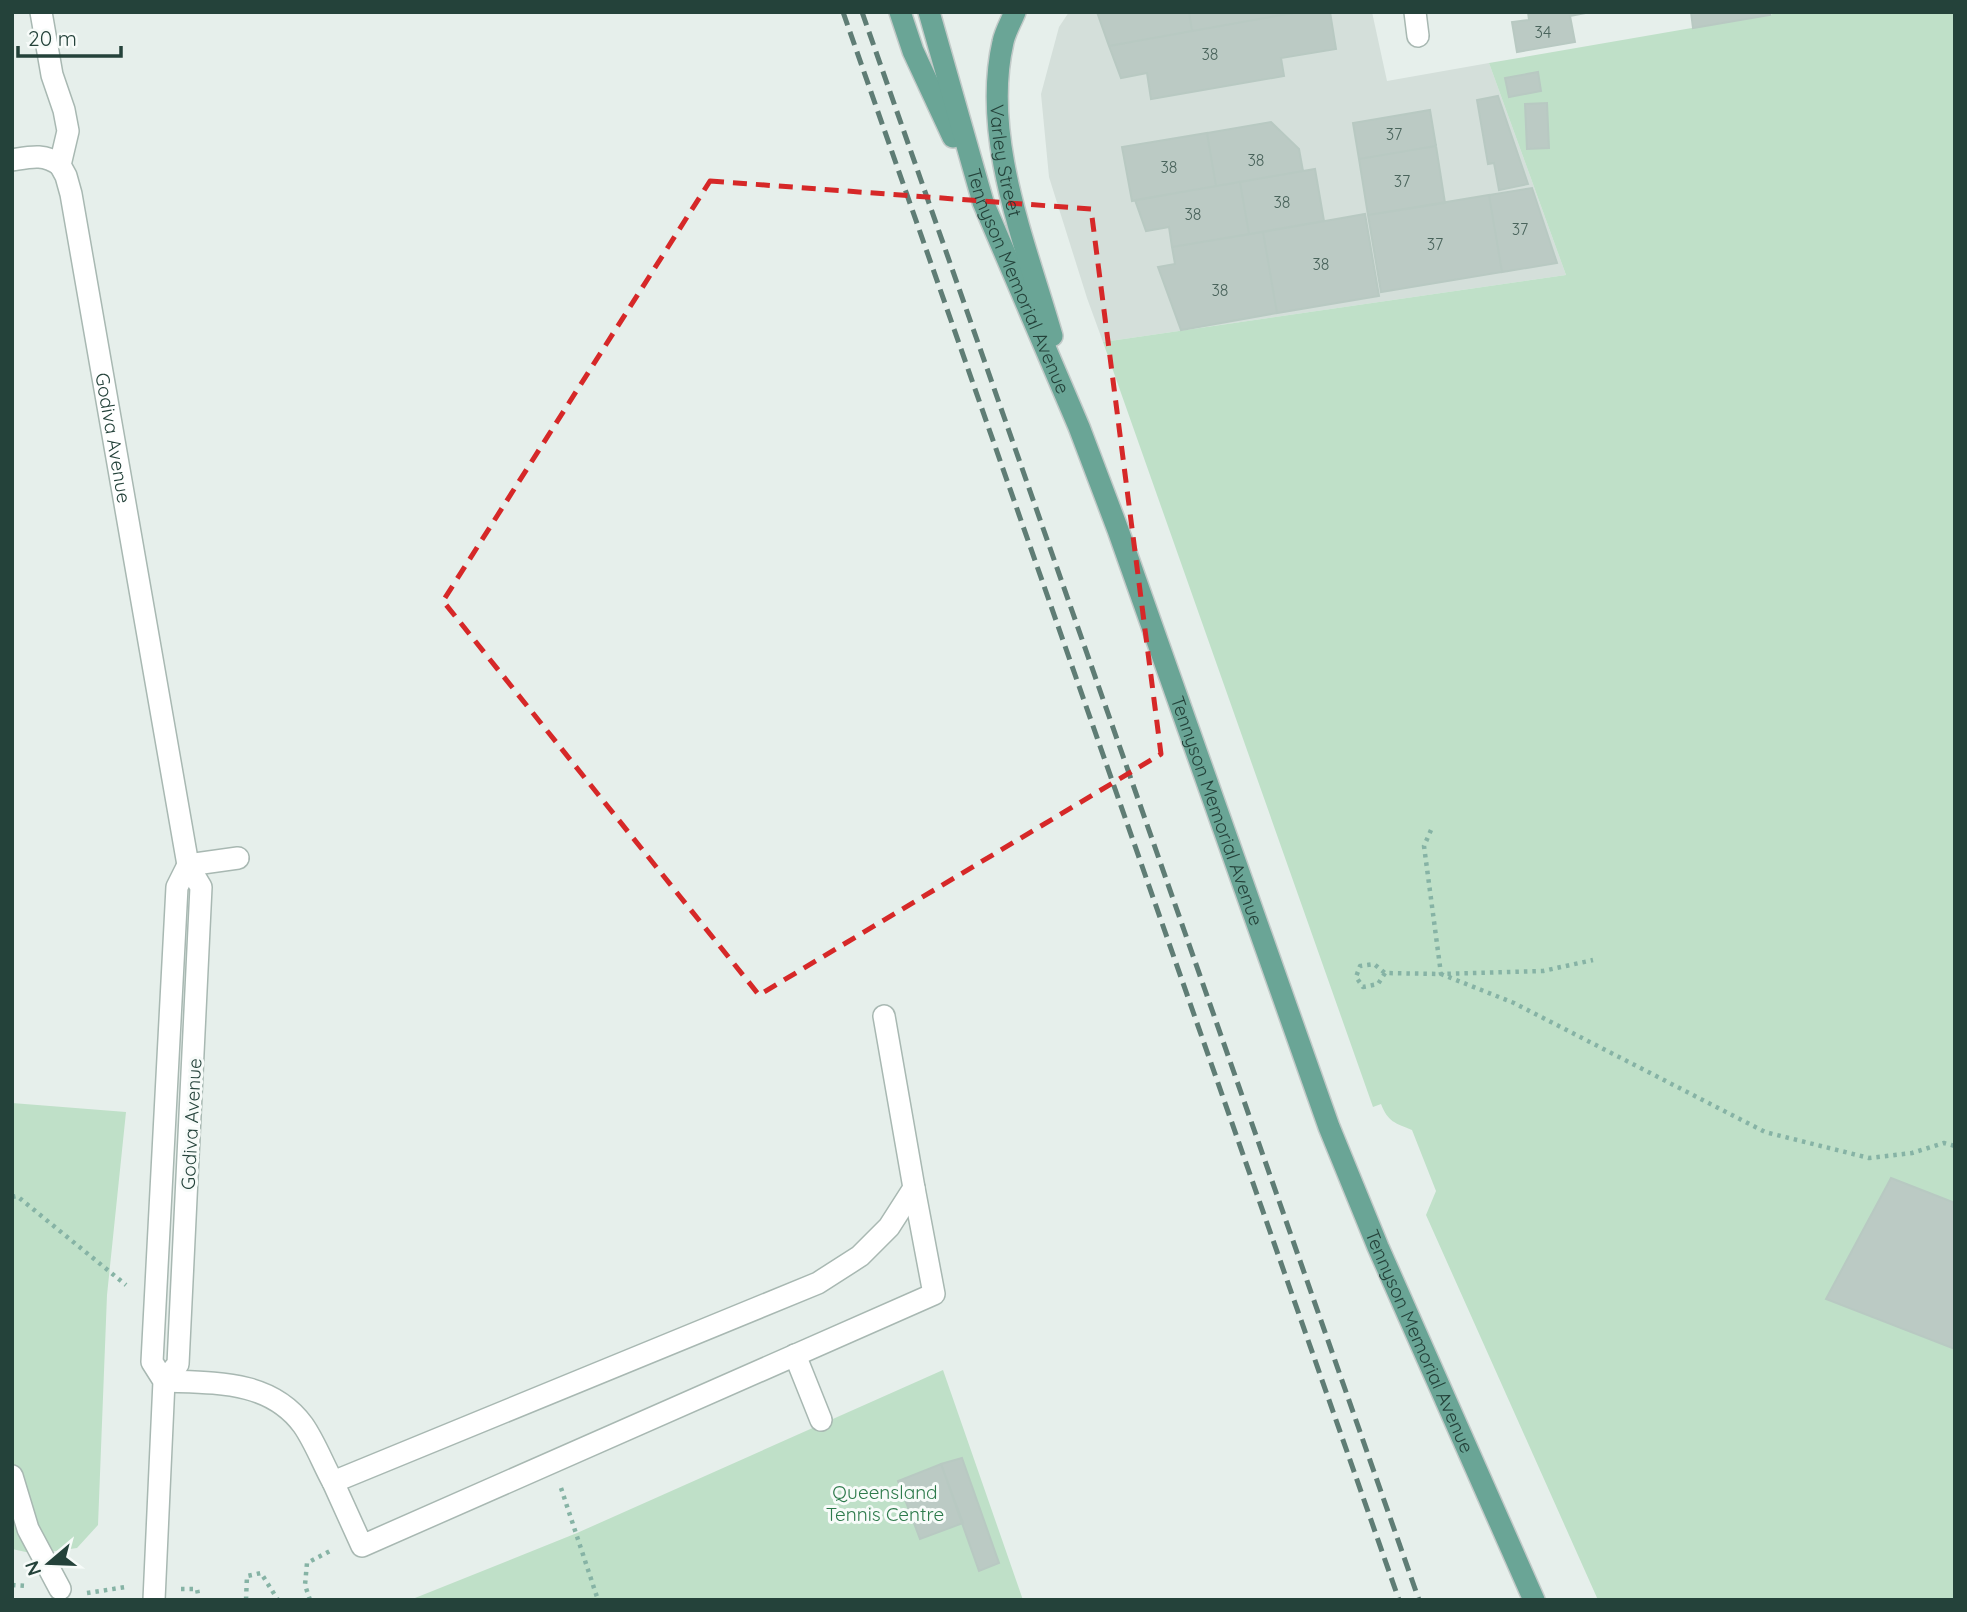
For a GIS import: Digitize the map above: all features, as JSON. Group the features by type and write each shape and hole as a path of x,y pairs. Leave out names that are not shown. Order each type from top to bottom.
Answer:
{"main road":[{"path":"900,12 913,51 983,202"},
{"name":"Tennyson Memorial Avenue","path":"929,12 983,202 1079,427 1118,530 1329,1127 1378,1247 1534,1600"},
{"name":"Varley Street","path":"1015,12 1003,41 998,89 1000,138 1007,181 1079,427"}],"street":[{"path":"12,160 45,157 60,165 68,131 52,75 41,12"},
{"path":"1415,12 1418,36"},
{"name":"Godiva Avenue","path":"60,165 71,194 188,865 201,887 178,1364 164,1381 154,1600"},
{"path":"188,865 239,858"},
{"path":"164,1381 229,1384 257,1390 281,1403 303,1425 362,1546 934,1294 884,1016"},
{"path":"333,1482 818,1283 860,1256 889,1227 914,1188"},
{"path":"795,1355 821,1420"},
{"path":"12,1476 29,1529 60,1589"}],"path":[{"path":"1431,830 1424,846 1441,974"},
{"path":"1385,973 1378,985 1363,987 1356,977 1360,966 1374,964 1385,973 1441,974 1543,971 1593,960"},
{"path":"1441,974 1514,1003 1574,1032 1765,1132 1869,1158 1912,1153 1944,1143 1955,1146"},
{"path":"12,1197 17,1196 126,1285"},
{"path":"558,1480 598,1600"},
{"path":"310,1600 304,1585 307,1563 330,1550"},
{"path":"246,1600 247,1576 261,1573 278,1600"}],"highlighted area":[{"path":"710,181 1091,209 1161,754 759,995 443,601"}],"shaded area":[{"path":"1069,12 1372,12 1387,81 1489,63 1566,275 1103,342 1049,177 1041,94 1059,27"}],"green space":[{"path":"1785,12 1955,12 1955,1600 1598,1600 1426,1215 1436,1191 1412,1130 1393,1121 1386,1115 1381,1104 1373,1107 1103,342 1566,275 1489,63"},
{"path":"12,1103 126,1112 107,1295 98,1525 77,1548 35,1554 12,1549"},
{"name":"Queensland Tennis Centre","path":"943,1370 1023,1600 410,1600 577,1533"}],"building":[{"path":"1097,12 1189,12 1192,31 1109,46"},
{"path":"1189,12 1292,12 1293,13 1192,31"},
{"path":"1298,12 1330,12 1336,49 1281,58 1284,76 1151,99 1147,73 1121,78 1109,46"},
{"path":"1528,12 1586,13 1570,16 1575,42 1517,52 1512,22 1529,20"},
{"path":"1691,12 1770,12 1770,15 1693,28"},
{"path":"1538,72 1541,91 1509,97 1505,78"},
{"path":"1498,96 1528,184 1499,190 1494,163 1488,164 1477,100"},
{"path":"1547,103 1549,148 1527,149 1525,104"},
{"path":"1430,110 1436,146 1359,159 1353,123"},
{"path":"1271,122 1299,149 1303,171 1216,186 1207,133"},
{"path":"1207,133 1216,186 1132,201 1122,147"},
{"path":"1436,146 1445,203 1368,215 1359,159"},
{"path":"1315,169 1324,221 1249,234 1240,182"},
{"path":"1240,182 1249,234 1172,247 1169,227 1146,231 1135,200"},
{"path":"1532,188 1557,263 1502,272 1489,195"},
{"path":"1489,195 1502,272 1381,292 1368,215"},
{"path":"1365,214 1379,296 1277,313 1263,232"},
{"path":"1263,232 1277,313 1181,330 1158,267 1175,264 1172,247"},
{"path":"1891,1178 1955,1203 1955,1349 1826,1299"},
{"path":"962,1458 999,1563 979,1571 941,1464"},
{"path":"941,1464 963,1523 920,1539 898,1481"}],"railway":[{"path":"843,12 1399,1600"},
{"path":"862,12 1419,1600"}]}
